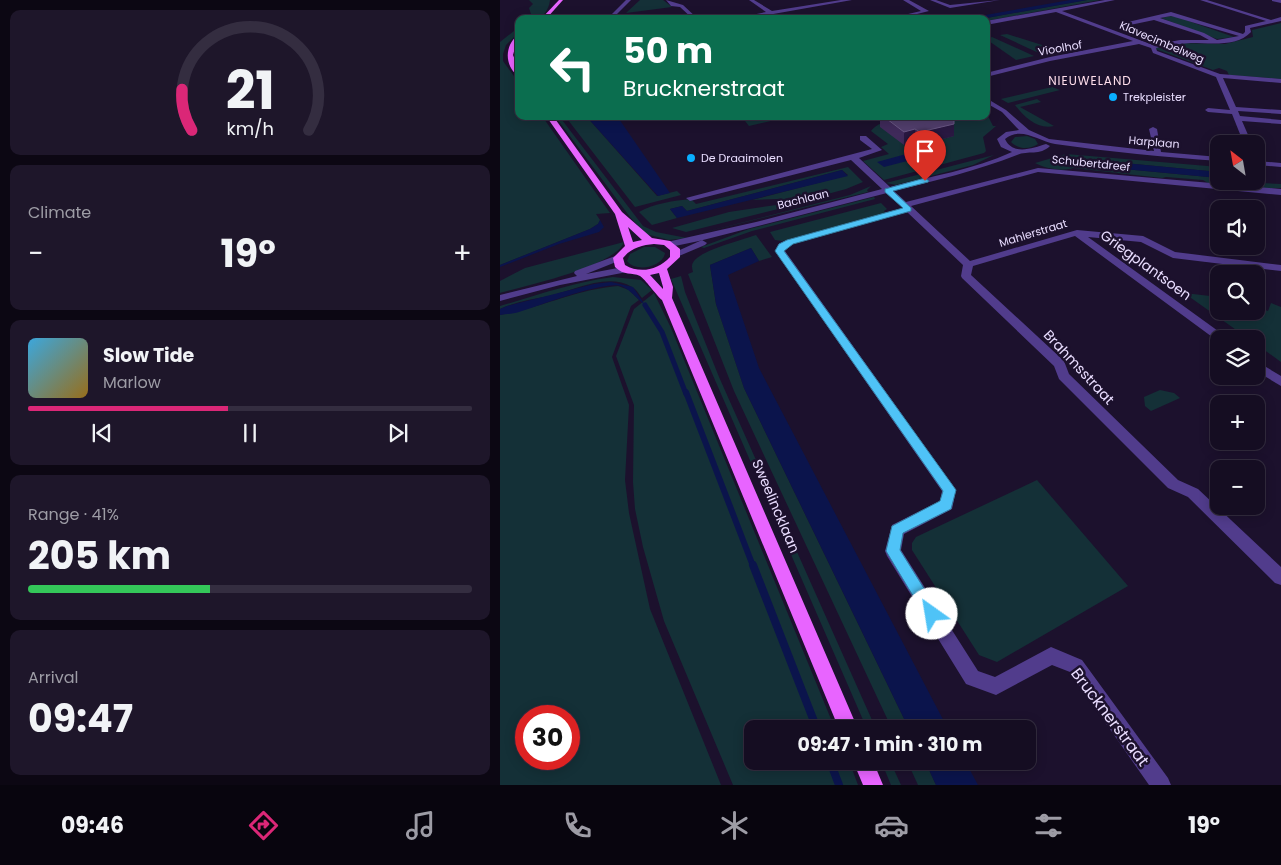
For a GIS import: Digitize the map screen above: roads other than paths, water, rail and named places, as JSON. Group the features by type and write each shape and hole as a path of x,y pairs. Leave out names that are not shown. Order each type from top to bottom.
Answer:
{"main road":[{"path":"553,0 554,8"},
{"path":"547,15 560,4 561,0"},
{"path":"515,40 508,54 509,60 515,69"},
{"path":"552,120 619,214 649,241"},
{"path":"619,214 622,228 630,247"},
{"path":"649,241 670,244 675,248 676,254 670,263 662,268 643,273 624,270 618,265 618,258 630,247 649,241"},
{"name":"Sweelincklaan","path":"662,268 668,287 667,298 846,720"},
{"name":"Sweelincklaan","path":"643,273 656,290 667,298"},
{"path":"867,770 873,785"}],"street":[{"path":"613,15 629,0"},
{"path":"668,0 673,4 681,6 691,15"},
{"path":"751,0 777,15"},
{"path":"760,15 850,0"},
{"path":"905,0 926,11 908,15"},
{"path":"932,0 948,7 955,7 998,0"},
{"path":"990,22 1113,0"},
{"path":"1202,0 1271,21"},
{"path":"1274,0 1281,2"},
{"name":"Klavecimbelweg","path":"1056,10 1152,47 1155,52 1219,76 1281,81"},
{"path":"1130,23 1186,11"},
{"path":"1171,14 1222,31 1245,36"},
{"path":"1154,18 1202,34 1216,42"},
{"path":"1152,47 1187,41 1216,42 1233,40 1245,36 1248,32 1247,27 1281,18"},
{"name":"Vioolhof","path":"990,74 1050,59 1139,42"},
{"path":"1219,76 1244,135"},
{"path":"990,102 1004,111 1026,132"},
{"path":"1208,110 1281,122"},
{"path":"1235,113 1281,112"},
{"path":"1010,118 1013,132"},
{"path":"1153,129 1158,154"},
{"path":"1013,132 1026,132 1039,135 1046,144 1038,150 1019,151 1008,148 1001,142 1001,139 1013,132"},
{"path":"690,198 878,150 863,138"},
{"name":"Harplaan","path":"1046,144 1210,158"},
{"name":"Bachlaan","path":"990,163 1008,148"},
{"name":"Bachlaan","path":"670,244 725,233 990,163 1019,151"},
{"path":"853,157 888,190"},
{"path":"1265,164 1281,165"},
{"name":"Schubertdreef","path":"782,246 906,207 1038,170 1281,192"},
{"name":"Brahmsstraat","path":"888,190 968,264 966,276 1060,364 1063,376 1173,484 1193,493 1281,578"},
{"name":"Bachlaan","path":"676,254 725,233"},
{"name":"Mahlerstraat","path":"968,264 988,260 1077,233 1143,239 1173,255 1281,268"},
{"name":"Griegplantsoen","path":"1077,233 1210,331"},
{"name":"Brucknerstraat","path":"782,246 780,251 949,490 946,505 896,530 893,551 972,678 996,686 1051,656 1076,666 1161,785"},
{"path":"559,282 618,258"},
{"path":"500,298 559,282 624,270"},
{"path":"1265,370 1281,382"}],"waterway":[{"path":"645,305 662,332 686,394"},
{"path":"686,392 753,566"},
{"path":"753,565 813,720"},
{"path":"833,770 839,785"}],"place":[{"name":"Trekpleister","path":"1113,97"},
{"name":"De Draaimolen","path":"691,158"}],"district":[{"name":"NIEUWELAND","path":"1090,80"}]}
